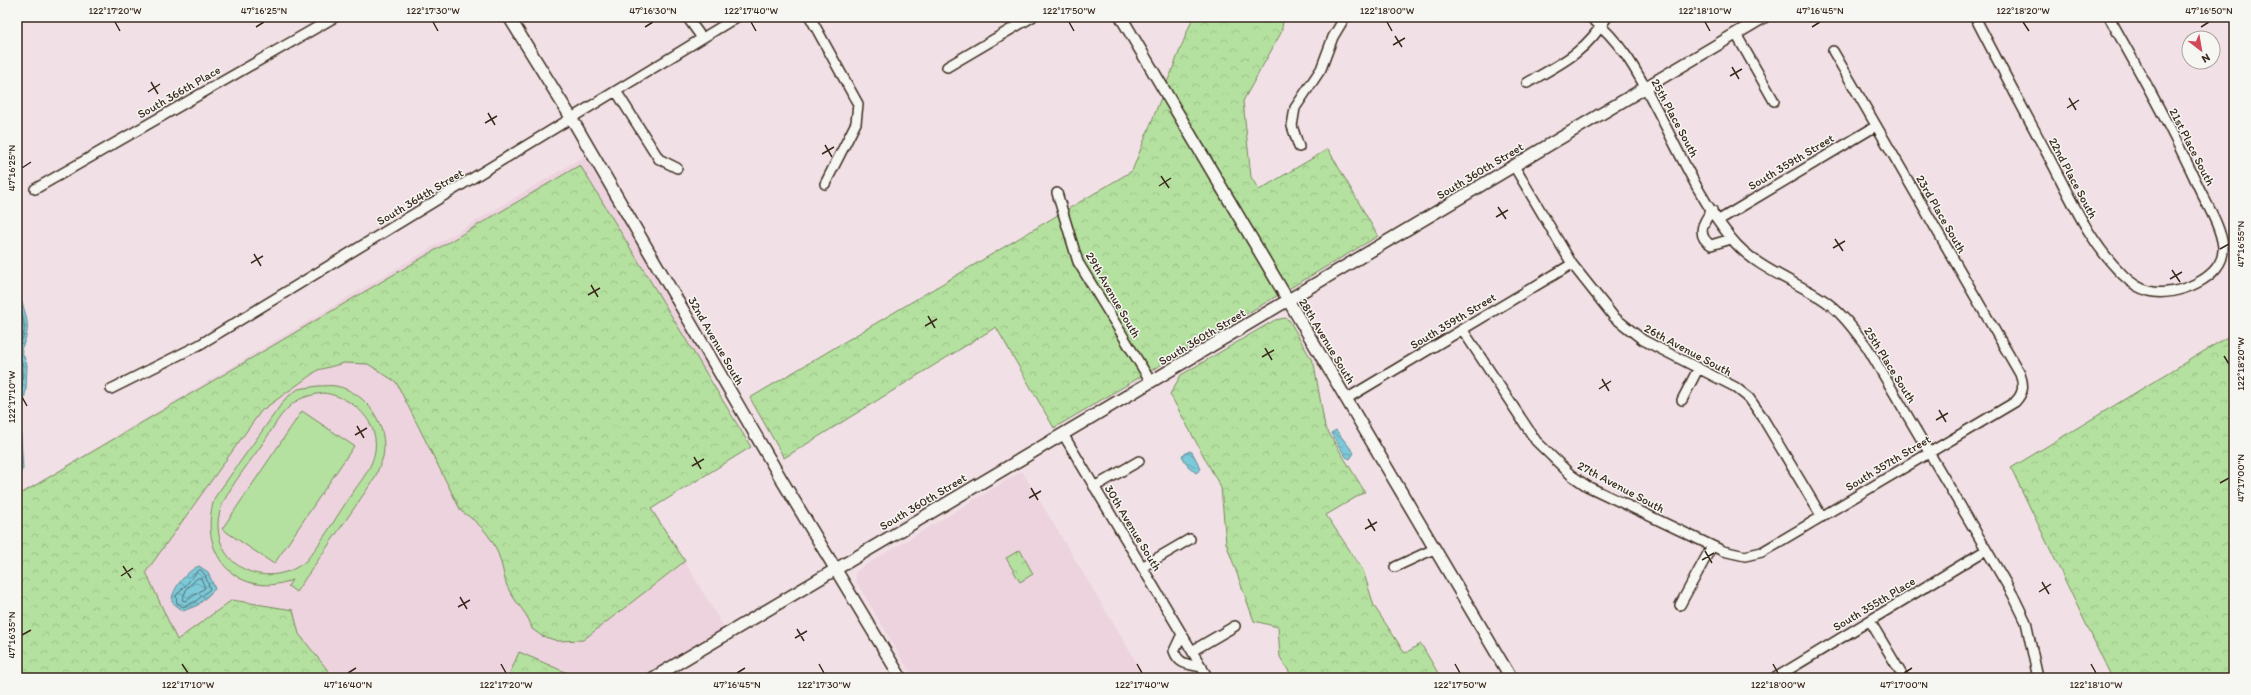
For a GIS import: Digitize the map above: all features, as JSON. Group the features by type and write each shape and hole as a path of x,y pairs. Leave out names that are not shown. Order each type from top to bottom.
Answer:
{"street":[{"name":"South 366th Place","path":"35,189 335,17"},
{"name":"32nd Avenue South","path":"509,17 572,119 764,451 837,569 901,678"},
{"path":"687,17 702,38"},
{"name":"South 364th Street","path":"111,389 199,345 738,17"},
{"path":"810,17 858,104 856,123 825,184"},
{"path":"947,67 1032,17"},
{"name":"28th Avenue South","path":"1121,17 1511,678"},
{"path":"1300,147 1292,126 1295,108 1321,69 1333,37 1345,17"},
{"name":"25th Place South","path":"1590,17 1602,26 1622,48 1712,210 1731,239 1773,272 1820,297 1846,319 1880,366 1928,453 1986,550 2026,622 2038,678"},
{"path":"1527,83 1581,50 1602,26 1607,17"},
{"name":"South 360th Street","path":"653,678 1764,17"},
{"name":"22nd Place South","path":"1975,17 2093,241 2101,251 2125,276 2139,287 2149,291 2180,291 2194,284"},
{"name":"21st Place South","path":"2109,17 2184,154 2216,224 2223,247 2220,263 2212,273 2194,284"},
{"path":"1736,34 1774,101"},
{"name":"23rd Place South","path":"1832,51 2015,365 2022,379 2022,391"},
{"path":"616,91 659,159 677,168"},
{"name":"South 359th Street","path":"1719,220 1876,126"},
{"name":"26th Avenue South","path":"1514,166 1572,264 1614,318 1628,330 1657,348 1735,388 1755,405 1822,517"},
{"name":"29th Avenue South","path":"1057,193 1078,262 1151,382"},
{"path":"1712,210 1702,228 1704,238 1711,245 1731,239"},
{"name":"South 359th Street","path":"1346,399 1572,264"},
{"name":"27th Avenue South","path":"1462,329 1536,441 1571,476 1587,486 1723,551 1745,556 1762,552"},
{"path":"1682,400 1698,369"},
{"name":"South 357th Street","path":"1762,552 2010,405 2018,399 2022,391"},
{"name":"30th Avenue South","path":"1063,434 1208,678"},
{"path":"1094,487 1139,461"},
{"path":"1142,567 1190,539"},
{"path":"1680,605 1712,546"},
{"path":"1395,568 1434,549"},
{"name":"South 355th Place","path":"1775,678 1986,550"},
{"path":"1870,621 1904,678"},
{"path":"1192,651 1235,626"},
{"path":"1182,634 1174,651 1176,657 1181,663 1202,667"}],"shaded area":[{"path":"591,152 716,368 608,433 728,634 653,678 17,678 17,495"},
{"path":"1022,471 1146,678 913,678 856,581 855,573 859,569"}],"green space":[{"path":"1193,17 1284,17 1281,33 1243,101 1251,177 1259,190 1328,149 1378,236 1054,428 996,327 784,458 750,398 1132,171"},
{"path":"580,165 751,447 651,509 685,561 583,640 558,641 542,636 532,629 528,619 509,590 498,554 491,539 475,521 461,511 396,382 368,364 344,363 318,370 261,411 146,572 177,640 232,600 293,610 299,634 334,678 17,678 17,496"},
{"path":"1285,318 1289,320 1314,364 1325,427 1365,492 1326,515 1363,570 1374,606 1405,653 1421,644 1441,678 1293,678 1280,657 1278,627 1254,621 1226,543 1221,488 1170,394 1181,375 1275,320"},
{"path":"2234,333 2234,678 2112,678 2011,468"},
{"path":"318,386 334,386 357,395 366,403 379,422 383,434 384,445 383,457 375,478 296,592 288,586 292,580 272,585 253,583 238,577 225,566 216,552 211,535 211,517 215,497 285,399 298,389","holes":["323,393 347,401 357,408 366,417 372,427 375,439 375,451 371,464 364,477 306,561 292,569 278,574 263,575 249,571 237,565 227,554 220,541 218,524 219,514 227,495 284,412 295,402 309,396"]},
{"path":"302,411 354,446 274,564 222,529"},
{"path":"1020,550 1033,574 1020,582 1006,558"},
{"path":"519,652 579,678 508,678"}],"water":[{"path":"17,256 20,263 18,283 19,292 27,323 27,331 21,349 27,365 26,389 20,422 23,469 18,475"},
{"path":"1336,430 1354,453 1350,459 1346,457 1331,433"},
{"path":"1189,451 1192,452 1201,469 1196,473 1188,466 1182,456"},
{"path":"199,566 208,572 215,589 198,605 183,611 172,602 174,591 190,571"}]}
